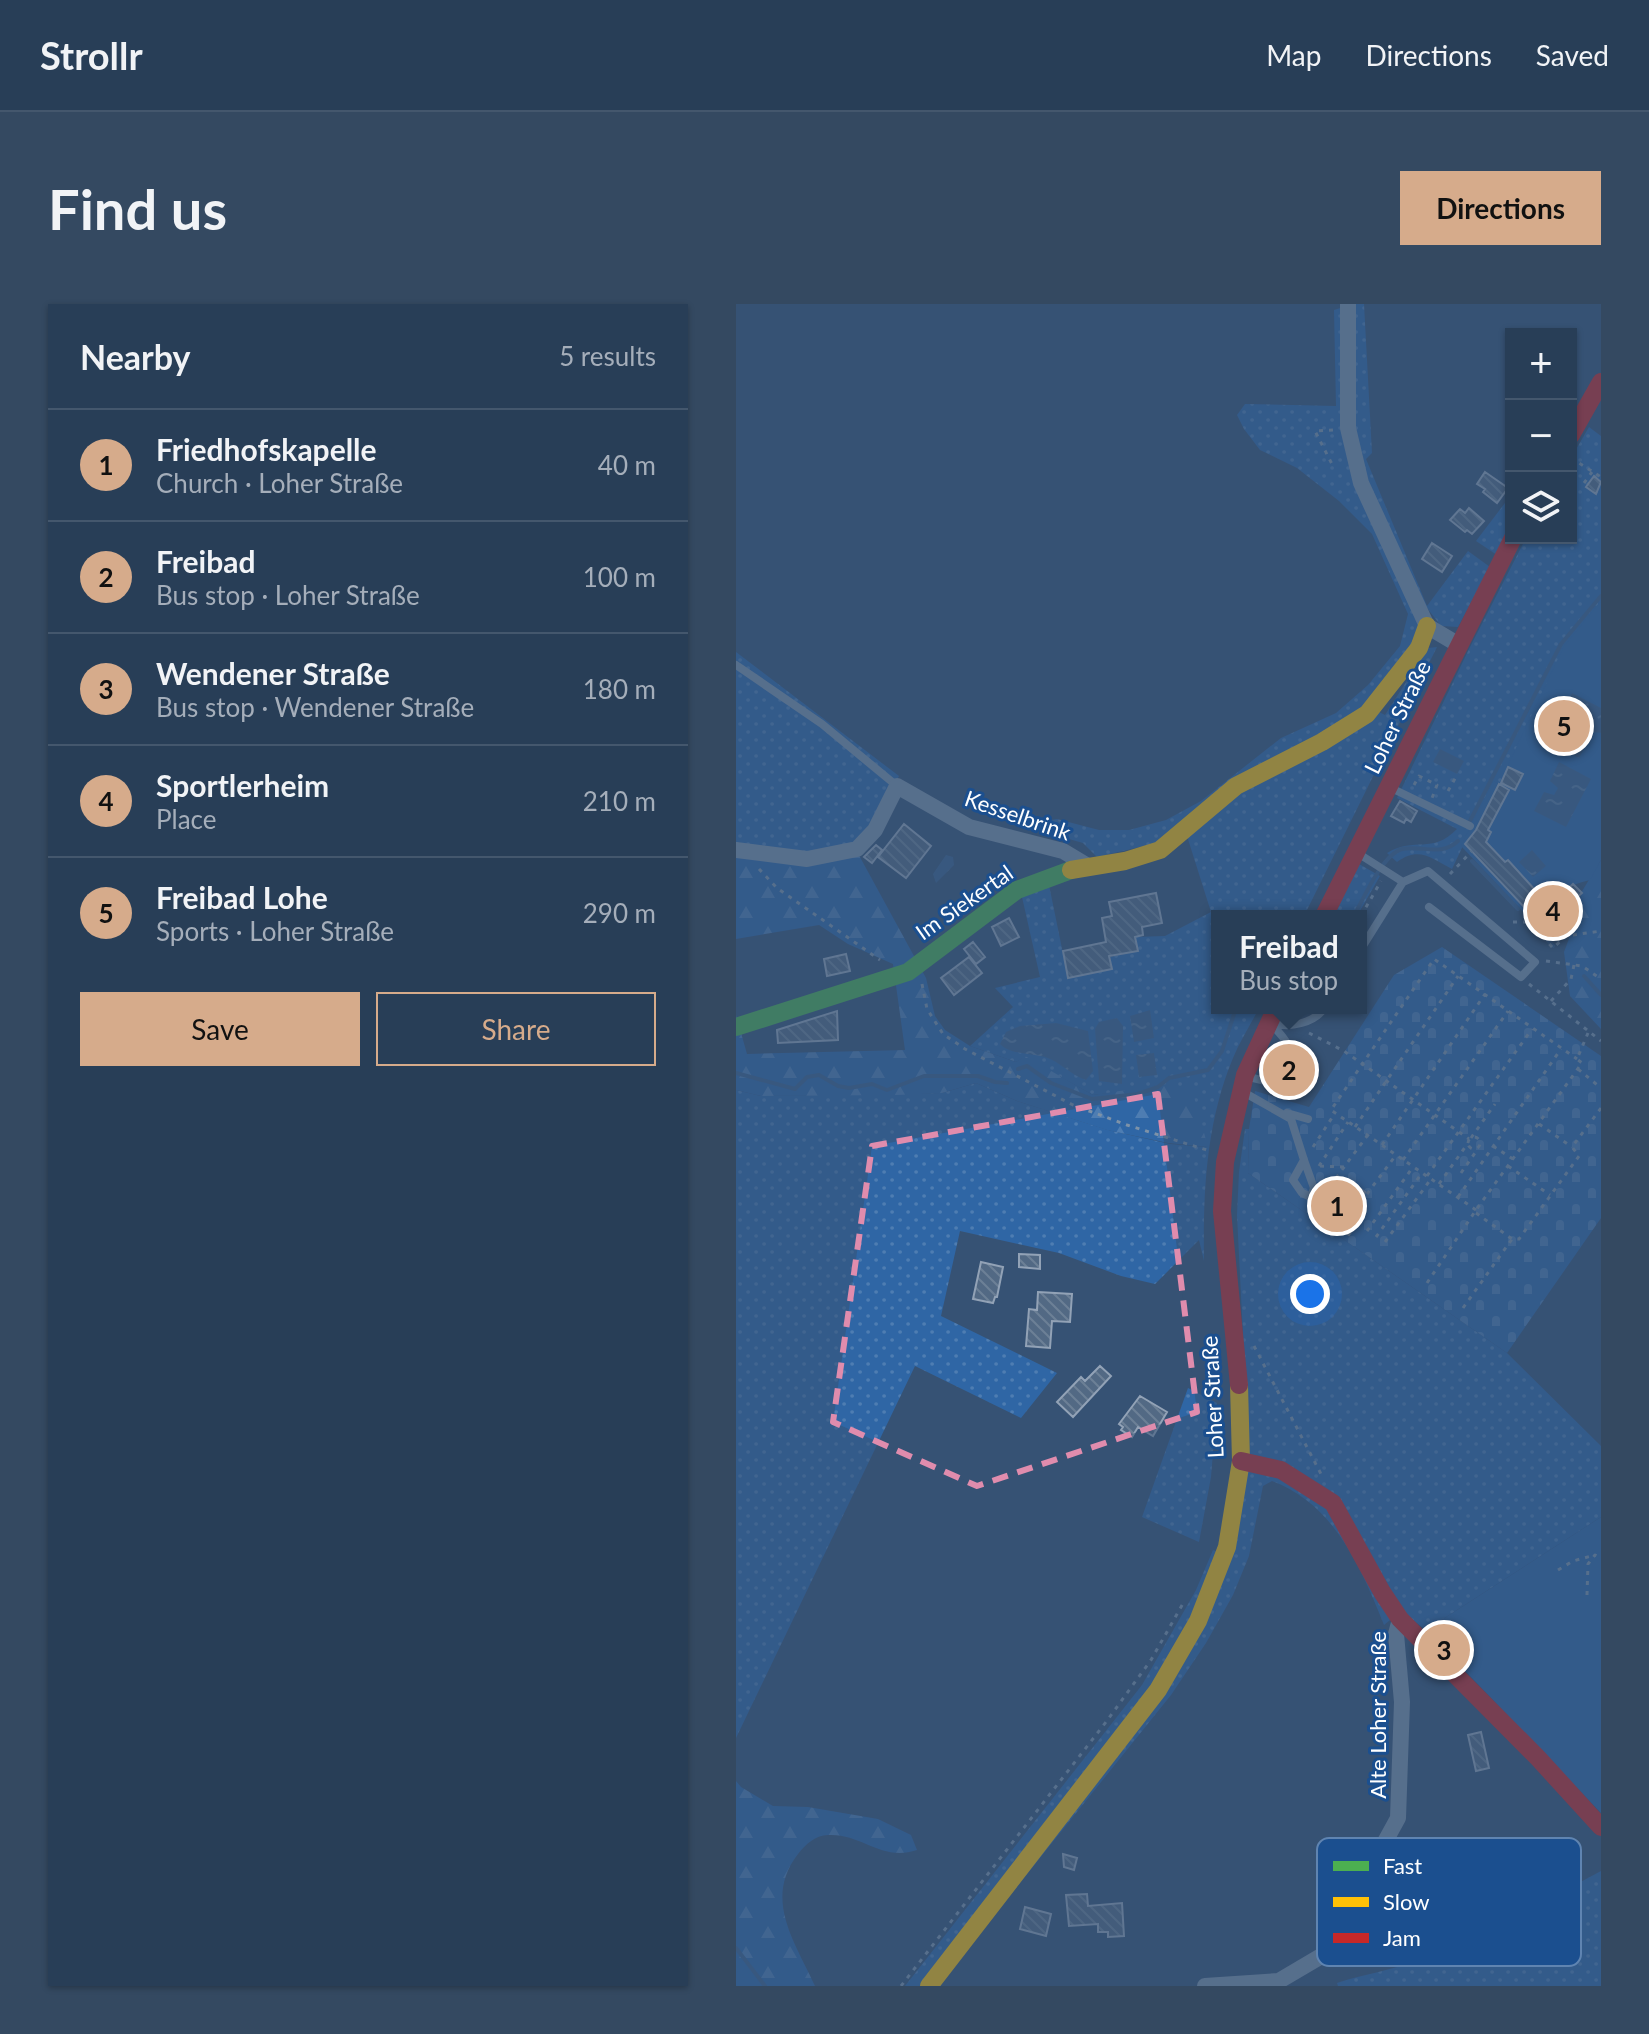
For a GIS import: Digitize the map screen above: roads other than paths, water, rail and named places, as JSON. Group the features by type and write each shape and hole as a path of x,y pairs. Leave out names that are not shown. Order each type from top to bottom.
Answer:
{"street":[{"path":"1348,304 1348,428 1361,483 1427,626 1459,645"},
{"path":"1577,424 1601,382"},
{"name":"Loher Straße","path":"1327,910 1510,544"},
{"name":"Im Siekertal","path":"736,1027 908,972 1017,890 1066,871 1138,858 1160,850 1236,786 1322,742 1367,714 1419,648 1427,626"},
{"path":"739,850 807,859 857,849 875,830 897,786"},
{"name":"Kesselbrink","path":"897,786 969,827 1063,851 1088,866"},
{"name":"Loher Straße","path":"929,1986 1158,1690 1198,1621 1227,1547 1241,1461 1241,1411 1222,1211 1225,1162 1242,1083 1273,1015"},
{"path":"1241,1461 1281,1470 1333,1503 1400,1619 1538,1758 1601,1827"},
{"name":"Alte Loher Straße","path":"1387,1838 1398,1818 1402,1702 1396,1634 1400,1619"},
{"name":"Alte Loher Straße","path":"1205,1986 1279,1981 1317,1959"}],"lane":[{"path":"736,665 822,724 897,786"},
{"path":"1390,787 1470,826"},
{"path":"1357,852 1403,882"},
{"path":"1367,939 1403,882 1428,871 1535,962 1521,977 1429,907"},
{"path":"1273,1015 1280,1026 1293,1025 1321,1014"},
{"path":"1242,1083 1273,1083 1289,1070 1290,1053 1286,1036 1273,1015"},
{"path":"1242,1083 1291,1119 1304,1160"},
{"path":"1279,1110 1308,1119"}],"water":[{"path":"1572,693 1601,708 1601,733 1593,732 1579,758 1547,742"},
{"path":"1440,749 1464,761 1457,774 1433,762"},
{"path":"1559,762 1591,779 1566,827 1534,811 1544,792 1554,795 1558,788 1550,781"},
{"path":"1532,850 1546,866 1533,877 1519,862"},
{"path":"946,855 953,857 954,865 936,883 933,874"},
{"path":"1150,1010 1154,1038 1134,1042 1130,1016"},
{"path":"1117,1018 1123,1026 1122,1084 1099,1081 1095,1029 1099,1022"},
{"path":"1056,1023 1088,1031 1093,1071 1086,1080 1051,1059 1015,1052 1000,1044 1006,1032 1020,1026"},
{"path":"1154,1053 1157,1075 1139,1077 1136,1055"}],"waterway":[{"path":"1470,821 1561,644 1601,596"},
{"path":"1357,910 1374,878 1395,853 1409,848 1445,848 1458,841"},
{"path":"1472,861 1518,909"},
{"path":"1537,928 1553,946"},
{"path":"1584,976 1601,995"},
{"path":"1018,1069 1027,1066 1051,1083 1092,1099 1138,1094 1158,1087 1169,1078 1208,1070 1222,1051 1234,1014"},
{"path":"736,1073 795,1089 807,1077 819,1075 838,1086 849,1088 872,1084 887,1090 924,1076 978,1076 1007,1083"},
{"path":"736,1948 765,1986"}],"place":[{"name":"Freibad Lohe","path":"1564,726"},
{"name":"Sportlerheim","path":"1553,911"},
{"name":"Freibad","path":"1289,1070"},
{"name":"Friedhofskapelle","path":"1337,1206"},
{"name":"Wendener Straße","path":"1444,1650"}]}
